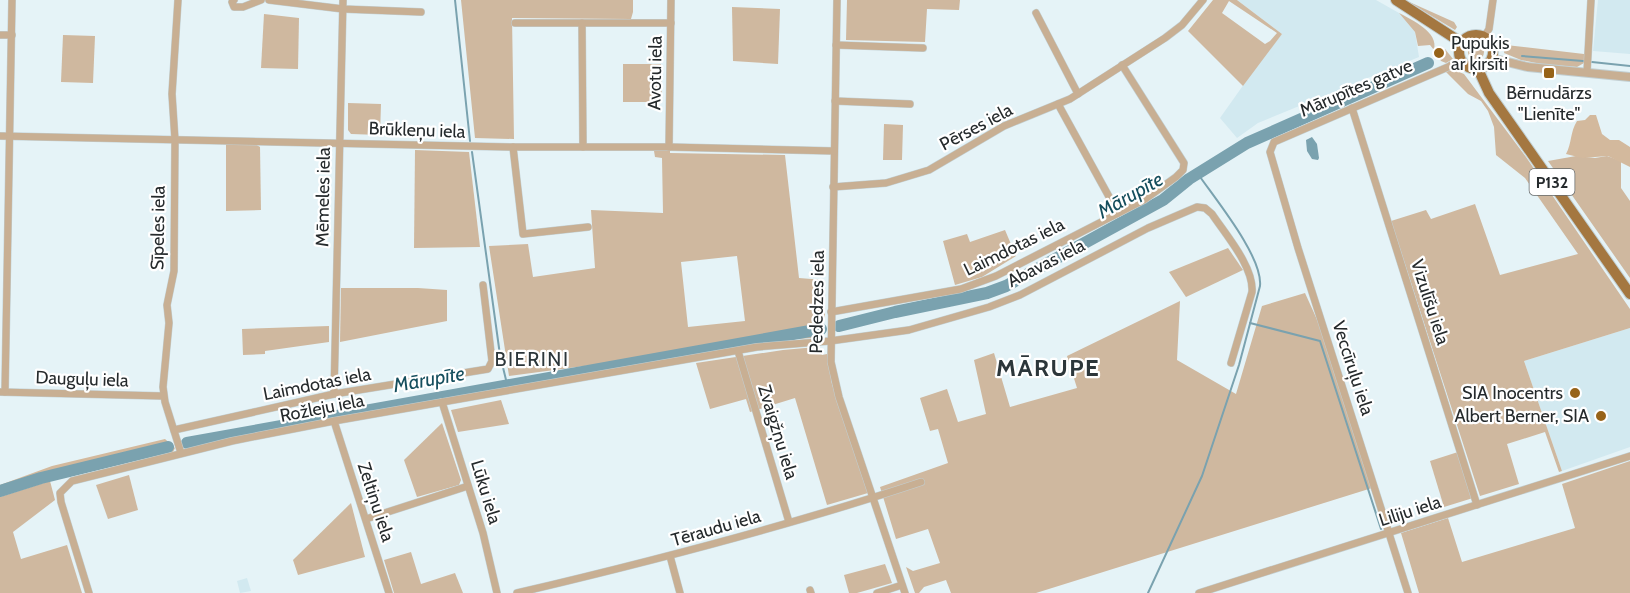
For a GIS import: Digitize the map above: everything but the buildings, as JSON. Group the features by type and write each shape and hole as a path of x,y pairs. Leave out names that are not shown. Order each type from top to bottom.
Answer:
{"main road":[{"path":"1398,1 1462,43"},
{"path":"1474,35 1484,37 1491,45 1491,58 1488,64 1478,69 1468,67 1459,54 1462,43 1474,35"},
{"name":"P132","path":"1478,69 1490,93 1630,294"}],"street":[{"path":"3,392 12,0"},
{"name":"Sīpeles iela","path":"178,0 172,94 175,140 174,271 167,305 169,323 163,396 181,453"},
{"path":"234,0 232,2 234,8 261,0"},
{"path":"269,0 343,9 421,12"},
{"name":"Mēmeles iela","path":"334,394 343,0"},
{"name":"Avotu iela","path":"669,147 671,0"},
{"name":"Pededzes iela","path":"837,0 831,362 835,384 904,589"},
{"name":"Pērses iela","path":"833,186 886,183 929,170 1005,126 1078,94 1182,24 1203,0"},
{"path":"1484,37 1489,29 1493,0"},
{"path":"1587,72 1591,0"},
{"path":"1036,13 1078,94"},
{"path":"515,23 671,23"},
{"path":"582,23 583,147"},
{"path":"0,35 12,35"},
{"path":"836,45 923,48"},
{"path":"1491,58 1528,67 1630,77"},
{"name":"Mārupītes gatve","path":"1270,152 1274,142 1448,67 1461,59"},
{"path":"1058,104 1118,213 1161,189 1183,170 1184,164 1122,65"},
{"path":"835,101 910,104"},
{"name":"Vizulīšu iela","path":"1352,108 1477,505"},
{"name":"Brūkleņu iela","path":"0,136 834,151"},
{"path":"513,147 523,234 588,227"},
{"name":"Veccīruļu iela","path":"1270,152 1298,248 1408,593"},
{"name":"Abavas iela","path":"830,341 909,330 989,307 1020,295 1148,228 1197,207 1202,207 1212,214 1253,281 1252,292 1231,363"},
{"name":"Laimdotas iela","path":"831,312 961,289 996,276 1118,213"},
{"name":"Laimdotas iela","path":"174,430 334,394 488,369 492,361 483,285"},
{"name":"Rožleju iela","path":"89,593 61,502 60,494 64,487 72,482 232,441 334,421 738,351 783,344 830,341"},
{"name":"Zvaigžņu iela","path":"738,351 789,522"},
{"name":"Dauguļu iela","path":"3,392 163,396"},
{"name":"Lūku iela","path":"442,402 483,533 497,593"},
{"name":"Zeltiņu iela","path":"334,421 389,593"},
{"name":"Liliju iela","path":"1199,593 1630,456"},
{"name":"Tēraudu iela","path":"517,593 670,556 921,482"},
{"path":"366,519 468,486"},
{"path":"670,556 680,593"},
{"path":"877,593 904,589"}],"shaded area":[{"path":"461,0 633,0 633,12 631,19 512,18 514,139 475,138"},
{"path":"847,0 960,0 959,10 927,9 925,42 846,40"},
{"path":"1213,0 1237,0 1282,34 1243,86 1188,31","holes":["1229,1 1277,33 1265,44 1222,13"]},
{"path":"1237,0 1376,0 1399,13 1415,32 1419,57 1258,123 1237,138 1220,118 1282,34"},
{"path":"1405,0 1454,22 1457,27 1455,30"},
{"path":"1598,0 1630,0 1630,54 1593,51"},
{"path":"732,7 780,9 778,64 733,61"},
{"path":"1399,13 1429,32 1434,50 1430,45 1418,46 1415,32"},
{"path":"264,14 299,18 298,69 261,68"},
{"path":"63,35 95,36 93,83 61,82"},
{"path":"1476,44 1482,46 1484,52 1482,58 1476,60 1470,58 1468,52 1470,46"},
{"path":"1506,45 1584,54 1584,63 1577,67 1521,60 1504,53"},
{"path":"1445,49 1453,59 1446,63 1441,61 1436,52"},
{"path":"623,64 661,64 662,102 623,102"},
{"path":"1452,69 1464,74 1526,157 1630,309 1630,328 1524,361 1562,471 1559,472 1545,432 1507,444 1519,484 1480,496 1391,221 1426,210 1431,219 1475,204 1500,275 1578,254 1525,178 1496,155 1494,127 1488,111 1481,101 1468,94 1446,72"},
{"path":"348,103 381,104 380,135 351,134 348,130"},
{"path":"1590,115 1596,115 1602,134 1610,140 1619,140 1630,147 1630,167 1608,156 1582,158 1566,154 1577,121 1585,120"},
{"path":"884,124 903,125 902,160 883,160"},
{"path":"226,144 255,144 260,147 261,210 226,211"},
{"path":"415,150 469,152 480,247 414,248"},
{"path":"654,151 785,155 799,278 824,280 825,317 822,331 813,333 812,338 781,340 509,376 489,246 528,244 533,277 595,268 591,210 663,213 662,158 655,157","holes":["737,256 745,321 688,327 681,262"]},
{"path":"1576,156 1595,158 1607,156 1621,161 1621,188 1630,201 1630,278 1548,161"},
{"path":"1005,230 1016,256 982,277 955,285 943,241 967,234 970,242"},
{"path":"1228,248 1243,270 1186,297 1169,272"},
{"path":"341,288 447,290 447,321 340,342"},
{"path":"1305,293 1324,335 1372,488 1036,593 951,593 946,580 924,587 919,593 915,593 906,567 913,571 940,563 928,529 896,539 880,487 948,463 938,429 930,431 920,398 947,389 958,422 986,414 974,360 994,353 1010,407 1077,388 1067,356 1180,301 1177,360 1236,394 1262,306"},
{"path":"329,326 329,342 265,351 265,354 243,355 242,329"},
{"path":"1630,328 1630,447 1562,471 1524,361"},
{"path":"816,347 822,355 827,354 832,384 868,493 827,505 795,398 750,412 746,399 710,409 696,363"},
{"path":"501,400 509,424 458,432 451,410"},
{"path":"442,423 461,480 459,485 417,497 404,460"},
{"path":"165,439 175,448 173,452 50,481 0,496 0,485 52,466"},
{"path":"1458,452 1473,498 1444,507 1430,461"},
{"path":"1630,461 1630,593 1419,593 1401,533 1448,518 1462,562 1575,528 1562,484"},
{"path":"129,475 138,510 108,519 96,485"},
{"path":"50,481 55,500 13,532 21,559 67,545 82,593 0,593 0,497"},
{"path":"351,503 365,557 298,575 293,560"},
{"path":"411,552 421,584 455,573 463,593 394,593 384,560"},
{"path":"885,564 892,583 857,593 849,593 844,575"},
{"path":"247,578 251,591 240,593 237,581"}],"water":[{"path":"1312,137 1317,144 1318,160 1312,159 1307,151 1306,140"}],"waterway":[{"path":"455,0 470,141"},
{"path":"1522,56 1583,61"},
{"path":"1592,62 1630,66"},
{"name":"Mārupīte","path":"839,326 987,293 1006,286 1163,200 1189,179 1247,143 1428,63"},
{"path":"472,152 500,355 507,384"},
{"path":"1148,593 1202,476 1239,365 1260,286 1259,274 1246,245 1198,174"},
{"path":"1250,323 1320,341 1381,529"},
{"name":"Mārupīte","path":"187,443 821,329"},
{"name":"Mārupīte","path":"0,491 41,478 168,447"}],"place":[{"name":"Pupuķis ar ķirsīti","path":"1439,53"},
{"name":"Bērnudārzs \"Lienīte\"","path":"1549,73"},
{"name":"SIA Inocentrs","path":"1575,393"},
{"name":"Albert Berner, SIA","path":"1601,416"}],"district":[{"name":"BIERIŅI","path":"532,359"},
{"name":"MĀRUPE","path":"1048,368"}]}
